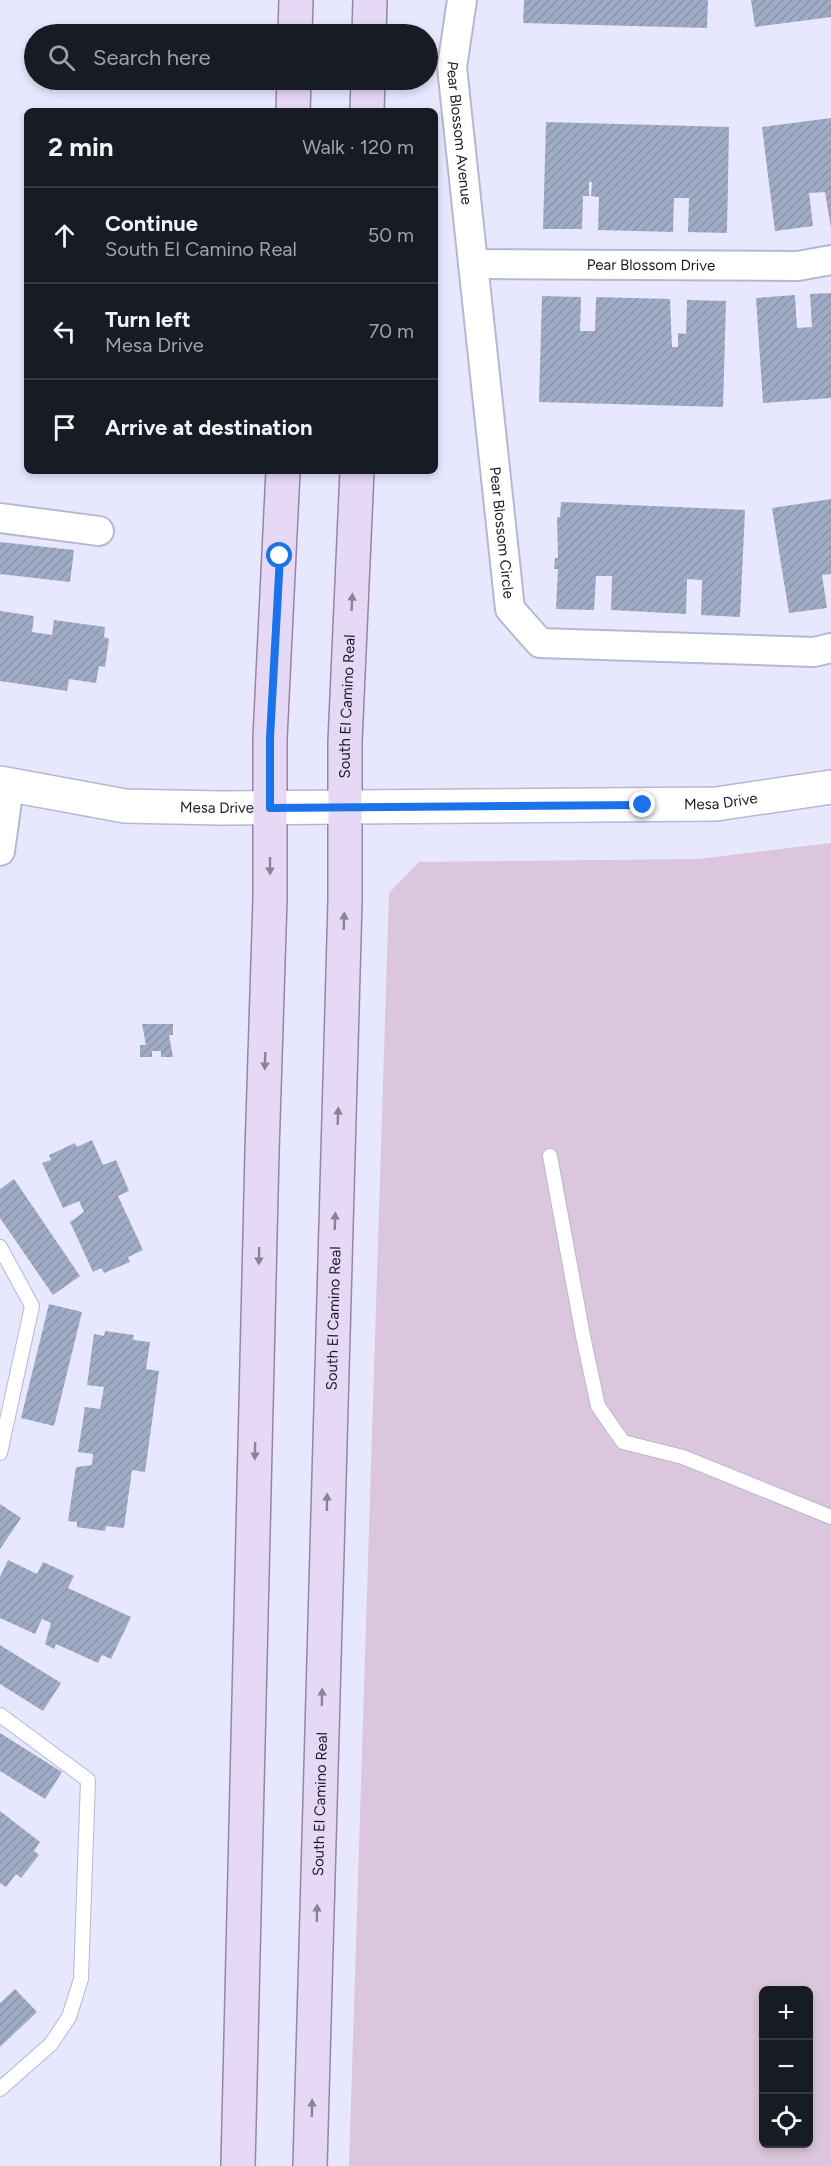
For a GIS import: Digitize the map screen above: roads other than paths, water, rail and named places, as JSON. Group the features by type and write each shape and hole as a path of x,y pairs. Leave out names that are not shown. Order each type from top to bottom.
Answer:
{"main road":[{"path":"295,24 296,0"},
{"path":"369,24 370,0"},
{"path":"293,108 294,90"},
{"path":"367,108 368,90"},
{"path":"238,2166 270,899 270,738 283,474"},
{"name":"South El Camino Real","path":"310,2166 345,901 344,808 357,474"},
{"name":"Mesa Drive","path":"5,785 125,806 270,808 716,804 831,787"}],"street":[{"name":"Pear Blossom Avenue","path":"462,0 452,67 473,264"},
{"name":"Pear Blossom Drive","path":"473,264 798,266 831,260"},
{"name":"Pear Blossom Circle","path":"473,264 510,609 540,643 814,652 831,648"},
{"path":"0,518 99,531"},
{"path":"0,851 5,785"}],"lane":[{"path":"549,1156 598,1406 624,1442 683,1458 831,1517"},
{"path":"0,1247 32,1306 0,1453"},
{"path":"0,1715 88,1779 81,1979 69,2017 51,2044 0,2089"}]}
